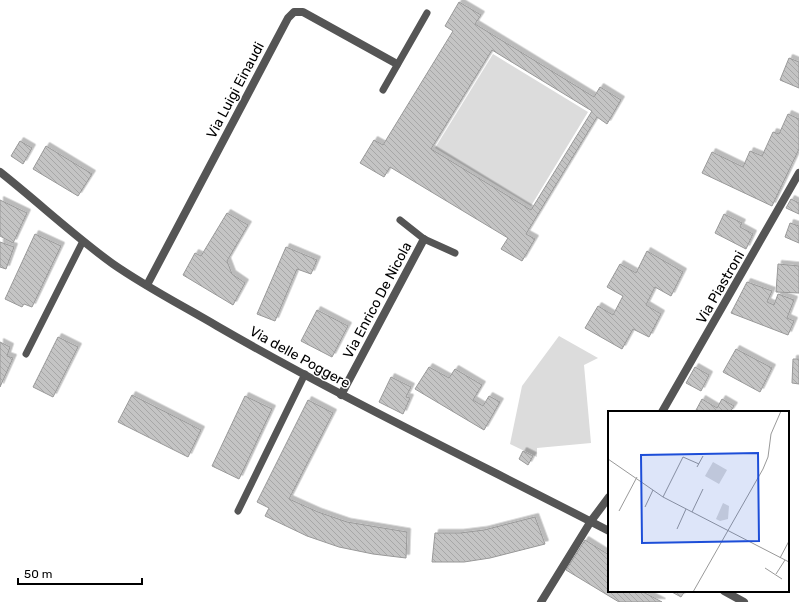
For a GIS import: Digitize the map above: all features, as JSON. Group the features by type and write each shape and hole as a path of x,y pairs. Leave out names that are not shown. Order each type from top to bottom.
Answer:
{"street":[{"name":"Via Luigi Einaudi","path":"147,285 288,18 294,12 303,12 397,64"},
{"name":"Via delle Poggere","path":"0,172 83,241 115,265 147,285 341,395 608,530"},
{"name":"Via Piastroni","path":"663,411 799,174"},
{"name":"Via Enrico De Nicola","path":"341,395 424,239"},
{"path":"541,602 591,521 608,498"},
{"path":"726,592 744,602"}],"lane":[{"path":"383,90 428,13"},
{"path":"400,220 424,239 455,253"},
{"path":"26,354 83,241"},
{"path":"238,511 304,374"}],"shaded area":[{"path":"493,54 588,112 531,206 435,148"},
{"path":"559,336 598,358 584,365 591,443 537,448 537,457 510,444 522,386"}],"building":[{"path":"459,2 481,15 475,24 594,97 600,87 621,100 607,124 597,117 526,234 535,239 522,261 501,249 508,238 390,167 384,177 360,163 374,140 383,145 453,31 445,26","holes":["492,50 592,111 531,210 431,149"]},
{"path":"789,58 799,62 799,88 780,80"},
{"path":"788,114 799,119 799,149 772,206 702,173 712,152 743,167 750,151 762,156 773,132 779,134"},
{"path":"20,141 32,148 23,164 11,156"},
{"path":"46,146 92,174 78,196 33,169"},
{"path":"791,199 799,203 799,214 786,208"},
{"path":"0,200 27,213 13,243 0,236"},
{"path":"227,213 248,225 227,261 232,274 245,283 233,305 183,275 195,253 201,256"},
{"path":"724,214 742,223 740,227 753,234 746,249 715,233"},
{"path":"790,223 799,226 799,243 785,237"},
{"path":"35,234 61,246 32,307 24,304 22,307 5,299"},
{"path":"0,242 14,247 6,269 0,267"},
{"path":"286,247 317,260 311,274 297,269 275,321 257,314"},
{"path":"647,251 683,272 671,296 655,287 646,305 661,314 649,337 633,329 622,349 585,328 598,306 613,315 623,296 607,287 620,264 636,273"},
{"path":"778,264 799,266 799,293 776,292"},
{"path":"747,282 772,291 767,302 774,305 778,294 794,300 787,318 794,321 788,335 731,313"},
{"path":"317,310 348,326 332,357 301,341"},
{"path":"58,337 78,347 53,397 33,387"},
{"path":"0,342 10,347 7,356 13,358 0,387"},
{"path":"736,349 772,368 760,392 723,372"},
{"path":"793,359 799,359 799,384 792,383"},
{"path":"429,367 449,378 455,369 482,385 473,400 483,406 489,396 500,402 484,430 415,389"},
{"path":"695,367 709,375 701,391 686,383"},
{"path":"391,377 411,387 406,397 410,398 403,414 379,402"},
{"path":"132,395 201,430 188,457 118,422"},
{"path":"245,396 272,409 239,479 212,466"},
{"path":"702,399 717,408 722,399 734,406 731,411 696,411"},
{"path":"308,400 333,413 289,499 318,512 347,522 407,532 406,558 373,554 339,547 307,536 265,516 269,508 257,502"},
{"path":"523,451 533,456 528,465 519,459"},
{"path":"535,517 545,544 490,558 464,562 432,562 435,533 460,533 484,530"},
{"path":"585,540 608,554 608,592 643,592 662,602 619,602 566,570"},
{"path":"672,592 684,592 681,597"}]}
